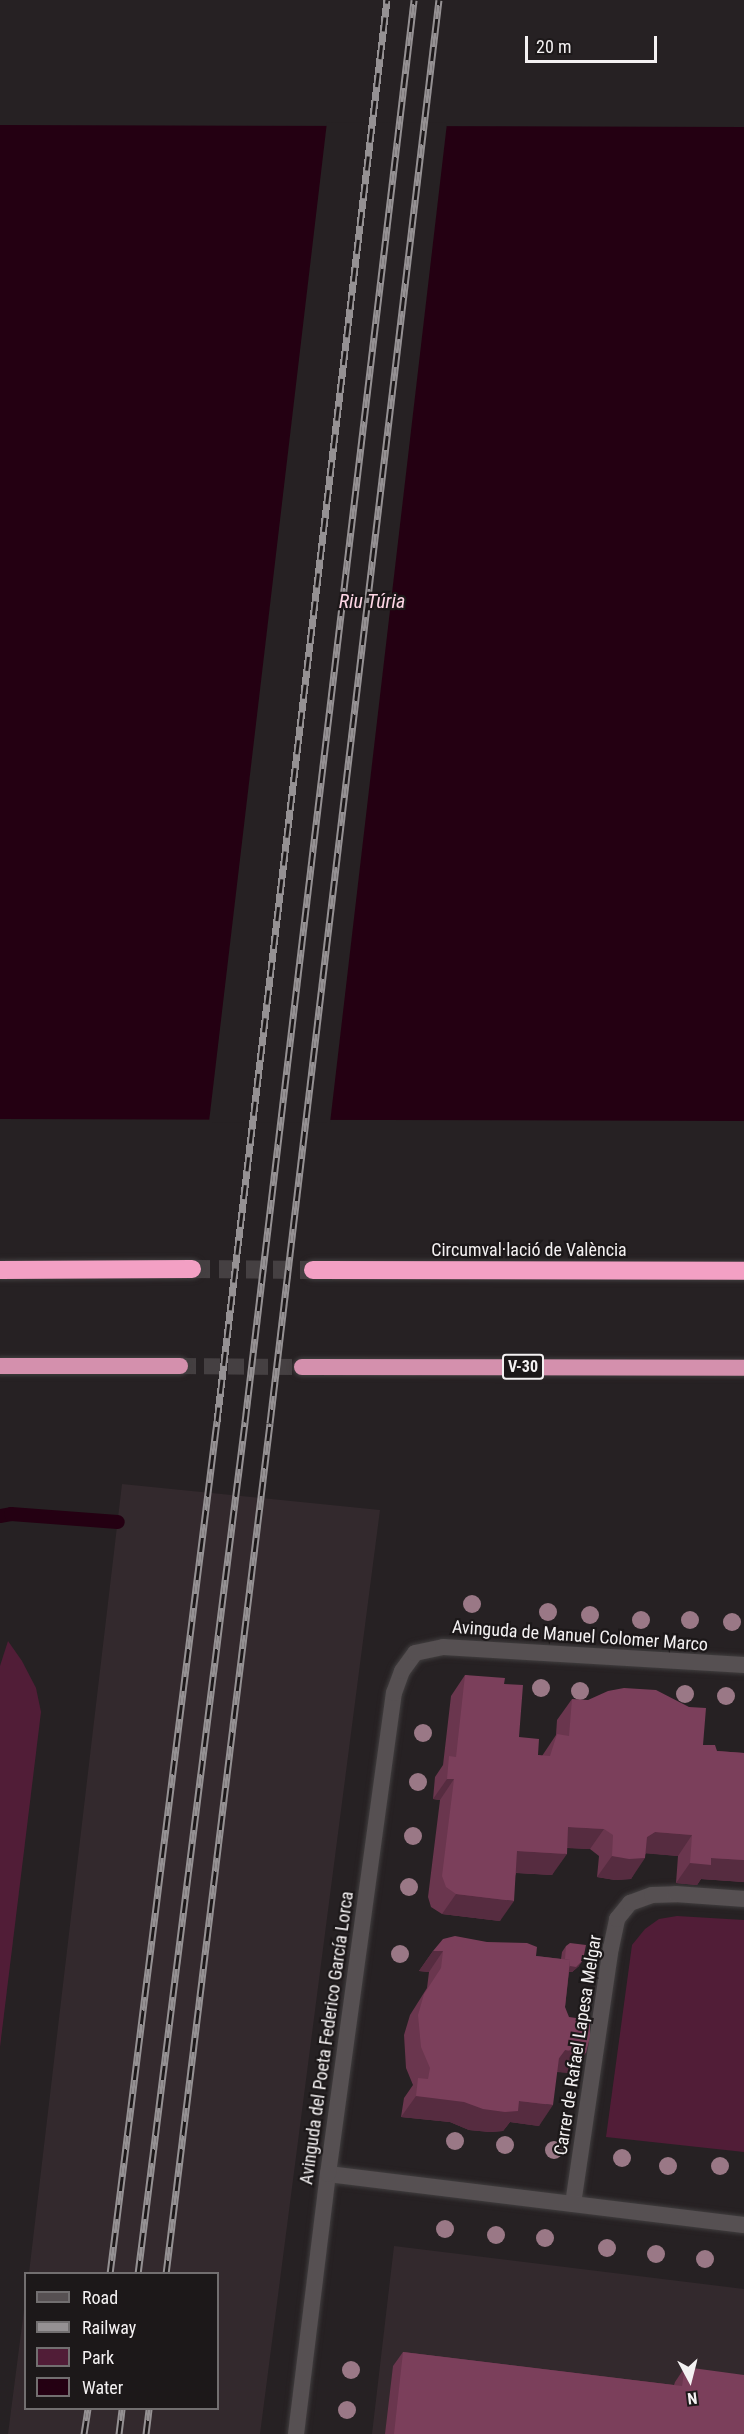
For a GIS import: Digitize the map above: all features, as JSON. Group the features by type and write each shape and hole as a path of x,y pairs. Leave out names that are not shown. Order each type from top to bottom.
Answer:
{"highway":[{"path":"0,1270 192,1269"},
{"name":"Circumval·lació de València","path":"313,1270 744,1272"},
{"path":"0,1366 180,1366"},
{"name":"V-30","path":"302,1367 744,1368"}],"street":[{"name":"Avinguda de Manuel Colomer Marco","path":"415,1653 443,1647 744,1665"},
{"name":"Avinguda del Poeta Federico García Lorca","path":"296,2434 328,2174 394,1693 402,1671 415,1653"},
{"name":"Carrer de Rafael Lapesa Melgar","path":"573,2204 611,1948 618,1920 630,1903 652,1895 676,1894 744,1899"},
{"path":"328,2174 744,2225"}],"shaded area":[{"path":"122,1484 380,1510 260,2434 8,2434 24,2310 24,2410 219,2410 219,2272 29,2272"},
{"path":"394,2246 744,2289 744,2434 372,2434"}],"green space":[{"path":"8,1641 36,1688 41,1712 0,2047 0,1666"},
{"path":"677,1916 744,1920 744,2152 606,2137 632,1945 645,1929 659,1919"}],"water":[{"name":"Riu Túria","path":"0,125 744,127 744,1121 0,1119"}],"pier":[{"path":"327,122 447,123 330,1123 209,1122"}],"building":[{"path":"465,1675 505,1678 504,1684 523,1685 519,1737 539,1739 538,1755 550,1756 557,1734 569,1736 572,1699 588,1700 608,1691 624,1688 656,1690 689,1707 706,1708 703,1745 715,1745 717,1751 744,1753 744,1860 711,1858 711,1865 690,1863 692,1835 655,1832 647,1837 645,1858 629,1859 612,1856 613,1835 604,1829 568,1827 567,1854 517,1851 514,1901 456,1894 446,1887 442,1876 454,1779 447,1779 449,1756 456,1757"},
{"path":"455,1936 487,1942 527,1943 537,1947 536,1956 570,1960 565,2007 569,2017 590,2020 590,2037 586,2053 565,2050 559,2058 553,2105 519,2101 518,2111 505,2112 483,2109 464,2102 416,2096 418,2078 428,2079 430,2068 421,2047 418,2015 424,1994 441,1968 443,1951 433,1951 443,1939"},
{"path":"570,1943 586,1945 583,1960 576,1967 570,1966 570,1960 565,1959 566,1946"},
{"path":"403,2352 682,2386 685,2367 744,2375 744,2434 394,2434"}],"waterway":[{"path":"0,1516 11,1514 118,1522"}],"tunnel":[{"path":"192,1269 313,1270"},
{"path":"180,1366 302,1367"}],"railway":[{"path":"110,2272 217,1421 387,0"},
{"path":"138,2272 245,1422 414,0"},
{"path":"166,2272 270,1423 439,0"},
{"path":"84,2434 88,2410"},
{"path":"119,2434 122,2410"},
{"path":"146,2434 149,2410"}]}
